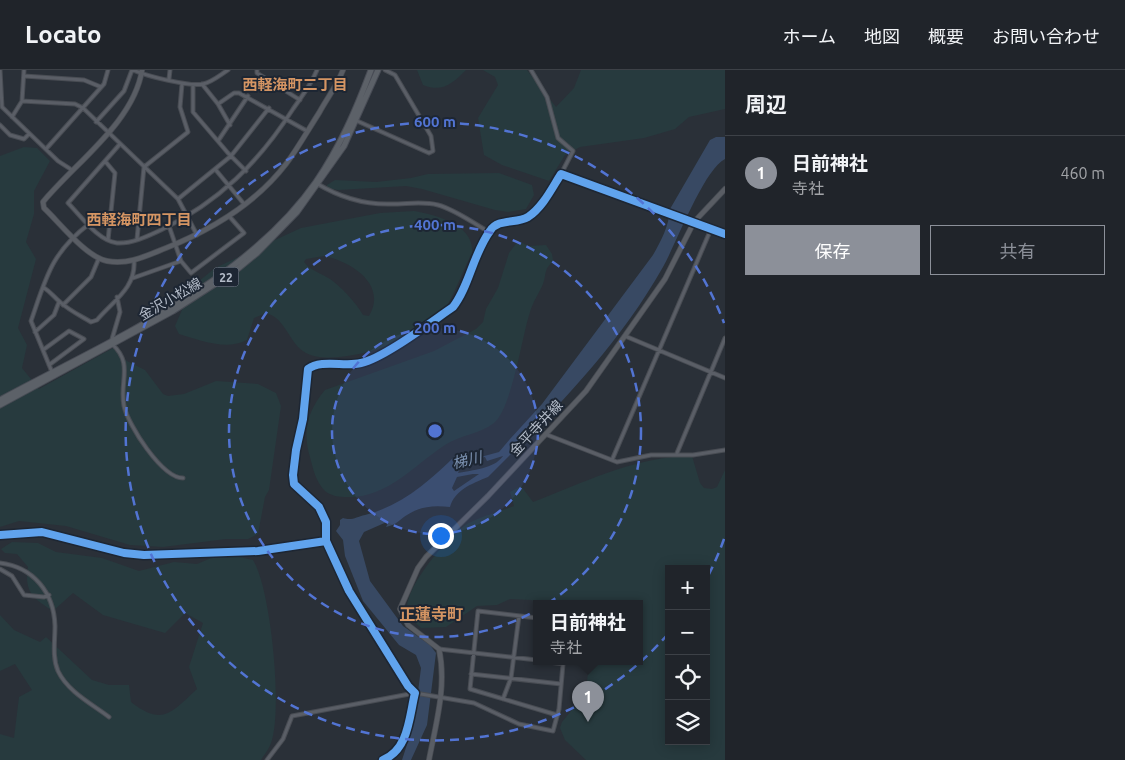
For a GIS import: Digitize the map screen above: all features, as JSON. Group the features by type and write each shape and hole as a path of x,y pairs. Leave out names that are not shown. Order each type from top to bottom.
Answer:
{"main road":[{"path":"142,72 132,100 108,133 42,202 42,205 73,236 99,258 115,262 134,261 198,235 229,216 244,204 277,175 334,90 343,70"},
{"name":"金沢小松線","path":"355,120 372,70"},
{"name":"金沢小松線","path":"0,405 186,298 242,260 283,221 317,184 355,120 378,70"},
{"name":"金平寺井線","path":"439,649 408,625 400,609 418,568 586,391 665,279 694,222 725,189"},
{"name":"金沢小松線","path":"0,400 112,342"},
{"path":"429,760 438,698 443,683 439,649"}],"street":[{"path":"0,70 0,100 2,107 58,161 72,170"},
{"path":"12,117 22,101 24,70"},
{"path":"46,149 101,87 107,78 108,70"},
{"path":"126,70 142,72 182,84 193,85 202,84 228,70"},
{"path":"96,122 124,92 132,70"},
{"path":"169,79 170,70"},
{"path":"257,70 257,73 300,100"},
{"path":"120,144 68,203 108,240 116,243 137,239 169,226 229,186 261,156 300,100 316,70"},
{"path":"355,120 429,153 433,151 431,136 395,75 385,70"},
{"path":"416,693 408,686 349,591 326,541 326,522 319,507 294,484 293,475 296,450 303,419 308,370 314,365 354,365 370,361 453,307 460,298 472,264 489,232 500,223 519,221 530,216 541,206 573,151 558,138 547,98 531,70"},
{"path":"24,76 84,80 101,87"},
{"path":"137,239 144,167 188,132 180,107 182,84"},
{"path":"202,84 218,104 230,125"},
{"path":"193,85 193,112 246,171"},
{"path":"218,104 234,93 248,96 307,131"},
{"path":"218,141 248,96"},
{"path":"22,101 75,104 83,108 178,199 198,235"},
{"path":"178,199 231,156 269,108"},
{"path":"0,125 10,135 24,139 29,134"},
{"path":"105,161 116,173 108,240"},
{"path":"215,169 244,204"},
{"path":"560,174 725,234"},
{"path":"317,184 334,193 367,203 418,203 439,206 453,211 489,232"},
{"path":"169,226 181,261 191,273 244,233 229,216"},
{"path":"52,372 31,321 51,264 73,236 89,224"},
{"path":"612,460 711,229"},
{"path":"63,304 91,277 99,258"},
{"path":"43,286 52,292 60,302 91,322 97,320 116,297 123,294 133,278 134,261"},
{"path":"133,278 181,261"},
{"path":"116,297 120,312 112,342 121,352 124,361 123,403 127,416 151,456 170,473 178,478 183,478"},
{"path":"35,332 54,316 60,302"},
{"path":"44,350 69,330 84,339 48,365"},
{"path":"625,336 725,378"},
{"path":"677,453 725,338"},
{"path":"545,434 622,463 646,455 677,453 693,455 725,450"},
{"path":"0,535 42,532 124,553 144,555 258,551 326,541"},
{"path":"0,563 12,565 29,573 42,584 49,595 54,613 54,652 57,669 77,694 109,717"},
{"path":"0,569 12,576 24,595 44,597 49,595"},
{"path":"533,618 478,611 470,690 557,715"},
{"path":"503,700 511,678 519,616"},
{"path":"439,649 533,659"},
{"path":"267,760 284,739 292,716 416,693 474,703 527,726 553,731 564,665"},
{"path":"471,674 561,684"},
{"path":"383,760 390,758 403,743 416,693"}],"green space":[{"path":"417,70 466,70 452,83 436,88 423,85"},
{"path":"483,70 527,70 556,107 574,88 581,70 725,70 725,109 689,117 675,129 644,138 580,147 565,155 549,181 502,165 484,155 478,118 498,85 495,77"},
{"path":"24,147 37,148 50,161 34,191 34,214 26,242 36,259 18,328 27,345 22,368 39,389 113,348 127,361 145,370 163,394 168,396 184,394 216,381 258,384 276,393 281,406 269,490 265,497 258,534 248,539 226,539 163,547 130,545 66,526 19,521 0,527 0,156"},
{"path":"499,173 532,185 534,195 526,209 508,212 495,210 406,186 338,190 327,188 327,185 335,180 376,182 428,174"},
{"path":"414,211 433,215 461,228 471,243 472,253 445,309 431,324 416,334 356,355 319,357 300,349 283,325 273,316 266,313 254,318 247,340 239,343 222,345 179,334 175,326 192,287 215,268 301,228 380,213","holes":["324,256 355,269 370,284 374,294 374,304 369,316 363,315 350,297 334,282 310,268 304,262 306,259"]},
{"path":"518,241 529,246 546,245 552,254 553,261 546,270 543,284 531,308 511,388 506,403 494,423 445,445 388,487 362,496 344,497 332,495 325,491 319,484 312,466 307,430 314,405 325,390 434,351 476,329 483,322 486,309 498,288 509,253"},
{"path":"692,456 700,483 704,488 712,489 717,487 725,470 725,760 586,760 565,740 560,728 562,722 585,694 589,665 643,665 643,600 510,599 497,605 477,606 446,627 421,628 412,620 408,613 408,600 419,577 447,541 456,532 473,521 514,506 510,492 521,486 533,502 626,467 664,458"},
{"path":"12,542 38,543 56,552 102,558 139,571 174,562 197,564 216,556 235,556 253,560 265,596 270,622 275,679 276,705 274,727 270,745 261,760 0,760 0,734 14,738 19,697 32,690 15,664 0,671 0,615 14,630 40,642 46,637 92,680 109,685 129,685 131,702 142,710 159,715 167,714 174,710 197,689 189,667 203,623 185,613 165,633 103,615 73,593 53,611 32,594 27,583 28,567 17,554 5,553 1,549"}],"water":[{"path":"716,137 725,137 725,159 708,177 663,267 645,296 626,324 583,378 488,477 460,492 452,501 450,507 433,506 417,510 392,525 386,527 389,521 364,532 359,541 370,581 403,626 430,645 436,653 427,725 411,760 402,760 414,723 421,668 416,655 399,645 363,601 345,556 343,540 336,531 340,525 340,520 378,511 403,499 436,474 456,455 462,462 499,452 542,404 653,255 662,239 670,209 710,140","holes":["503,456 494,464 458,473 461,466 466,467 476,459 485,457 487,461","479,474 454,491 452,488 457,477"]}],"cycle path":[{"path":"326,541 326,522 319,507 294,484 293,475 303,419 308,369 320,364 355,364 371,360 407,339 453,307 463,290 479,250 493,227 498,224 528,217 547,197 561,174 725,234"},
{"path":"0,535 42,532 124,553 144,555 258,551 326,541 349,591 408,686 415,693 403,740 392,755 383,760"}],"place":[{"name":"日前神社","path":"588,722"}],"district":[{"name":"西軽海町二丁目","path":"295,84"},
{"name":"西軽海町四丁目","path":"139,219"},
{"name":"正蓮寺町","path":"431,614"}],"water label":[{"name":"梯川","path":"467,460"}]}
